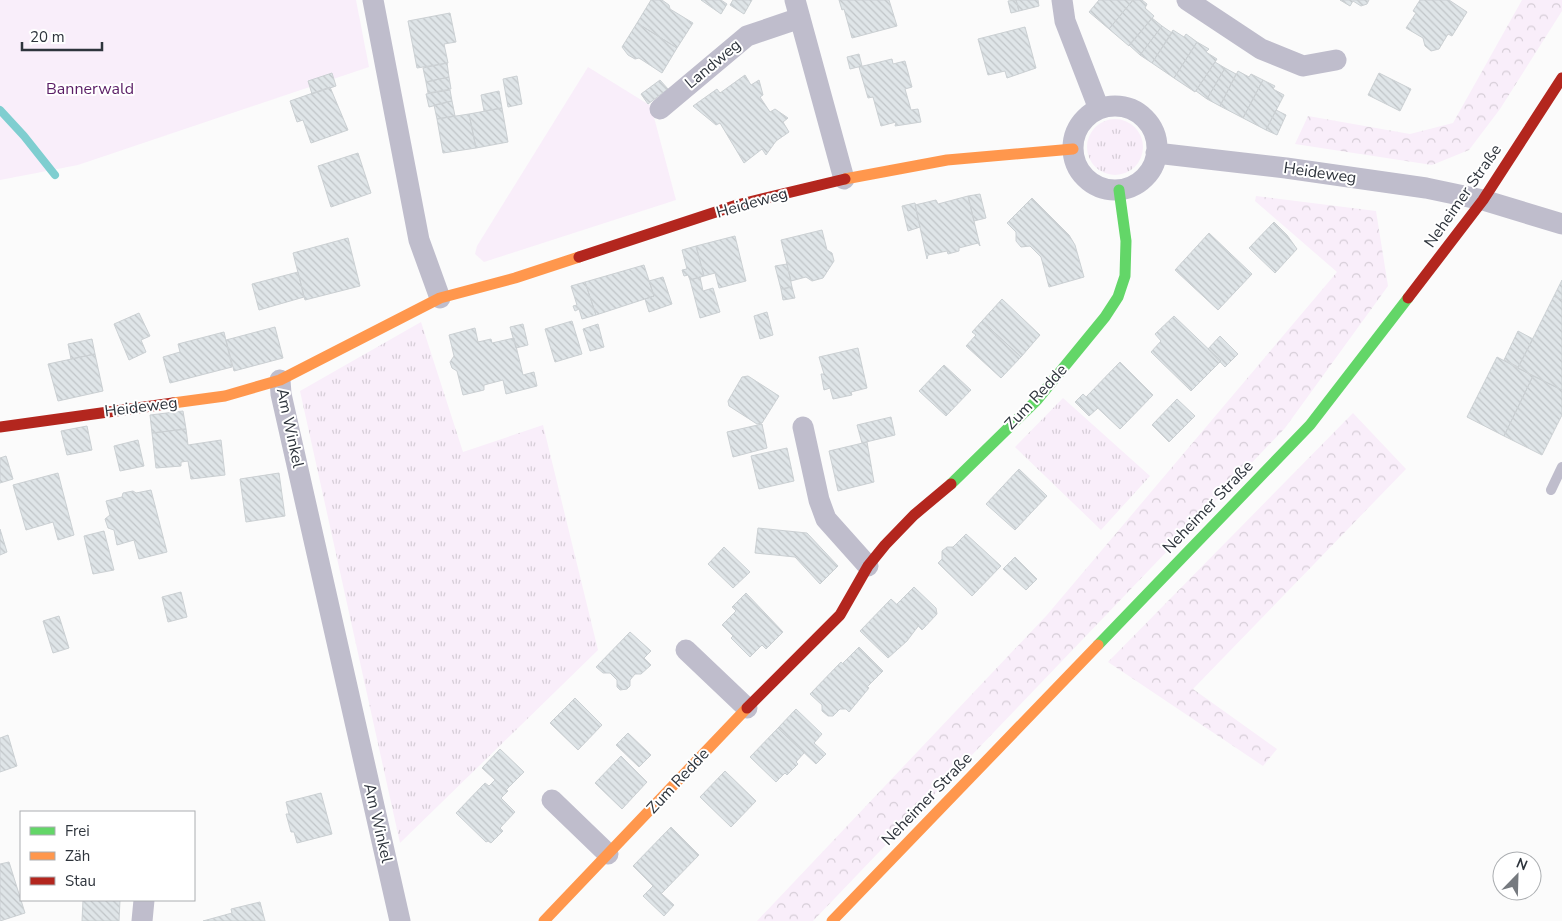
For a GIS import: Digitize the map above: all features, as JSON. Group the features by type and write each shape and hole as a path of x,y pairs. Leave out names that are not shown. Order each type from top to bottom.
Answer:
{"street":[{"path":"373,0 419,240 440,298"},
{"path":"1062,0 1065,21 1099,109"},
{"path":"1187,0 1261,49 1303,66 1336,60"},
{"name":"Landweg","path":"660,109 747,36 797,9 844,179"},
{"name":"Neheimer Straße","path":"832,921 1310,425 1482,200 1562,78"},
{"path":"1123,107 1135,111 1145,119 1152,129 1156,153 1152,167 1144,178 1133,186 1119,190 1106,189 1093,184 1082,175 1075,163 1074,136 1079,125 1099,109 1123,107"},
{"name":"Heideweg","path":"440,298 515,278 738,205 844,179 947,160 1073,149"},
{"name":"Heideweg","path":"1156,153 1326,173 1400,184 1482,200 1562,224"},
{"name":"Zum Redde","path":"544,921 747,708 840,615 868,566 914,515 948,486 1037,400 1106,317 1118,297 1125,276 1126,241 1119,190"},
{"name":"Am Winkel","path":"400,921 280,380 440,298"},
{"name":"Heideweg","path":"0,427 225,396 280,380"},
{"path":"803,427 826,519 868,566"},
{"path":"686,650 747,708"},
{"path":"552,800 608,854"},
{"path":"142,921 144,901"}],"lane":[{"path":"1551,490 1562,467"}],"green space":[{"name":"Bannerwald","path":"0,0 356,0 369,67 78,165 0,180"},
{"path":"1522,0 1562,0 1562,11 1500,109 1469,150 1432,165 1295,144 1308,116 1410,134 1453,123"},
{"path":"588,67 651,106 676,200 484,262 475,254 477,246"},
{"path":"1115,119 1126,121 1135,127 1141,136 1143,147 1141,158 1135,167 1126,173 1115,175 1104,173 1095,167 1089,158 1087,147 1089,136 1095,127 1104,121"},
{"path":"1256,196 1376,211 1388,286 1285,428 813,921 757,921 1047,615 1337,272 1255,201"},
{"path":"421,322 463,452 543,425 598,650 400,843 300,391"},
{"path":"1063,398 1150,476 1101,530 1015,447"},
{"path":"1353,413 1406,469 1193,689 1277,749 1263,766 1108,662"}],"building":[{"path":"651,0 662,0 669,5 670,9 693,23 677,48 637,23"},
{"path":"701,0 721,0 727,4 721,14"},
{"path":"733,0 752,0 744,14 730,5"},
{"path":"839,0 889,0 897,26 852,38 844,9 842,10"},
{"path":"1016,0 1019,11 1011,13 1008,1"},
{"path":"1016,0 1038,0 1039,6 1019,11"},
{"path":"1099,0 1133,0 1109,29 1089,12"},
{"path":"1133,0 1142,0 1147,4 1145,8 1154,16 1129,46 1109,29"},
{"path":"1340,0 1369,0 1367,4 1361,6 1353,1 1350,6"},
{"path":"1420,0 1449,0 1467,12 1452,36 1448,34 1439,49 1431,51 1425,46 1423,38 1406,28 1416,13 1413,11"},
{"path":"450,13 456,42 444,44 448,63 417,68 408,21"},
{"path":"1152,18 1162,26 1140,55 1129,45"},
{"path":"637,23 677,48 662,73 639,58 635,59 628,55 622,47"},
{"path":"1162,26 1172,33 1152,63 1140,55"},
{"path":"1025,27 1036,68 1007,78 1005,71 988,75 978,39"},
{"path":"1173,30 1184,37 1186,34 1197,42 1174,78 1152,63"},
{"path":"1197,42 1209,49 1206,52 1217,59 1195,92 1174,78"},
{"path":"859,54 862,66 850,69 847,57"},
{"path":"892,59 893,64 905,61 912,87 905,89 911,110 918,109 921,122 895,126 896,122 881,126 873,97 868,98 859,67"},
{"path":"1215,62 1225,68 1207,99 1196,91"},
{"path":"447,63 449,77 426,82 423,68"},
{"path":"1225,68 1236,74 1220,106 1207,99"},
{"path":"1238,71 1249,77 1251,74 1263,80 1243,118 1220,106"},
{"path":"332,73 336,86 312,94 308,81"},
{"path":"1379,73 1411,89 1400,111 1368,95"},
{"path":"745,75 751,85 759,80 763,95 760,97 770,112 775,109 788,118 783,122 789,132 776,141 766,155 762,149 744,163 720,123 716,125 693,106 717,89 720,93"},
{"path":"517,76 522,104 508,107 503,79"},
{"path":"449,77 451,89 428,93 426,82"},
{"path":"660,80 668,89 648,104 641,94"},
{"path":"1263,80 1275,86 1273,89 1284,95 1266,130 1243,118"},
{"path":"330,87 348,130 311,143 303,120 297,122 290,101"},
{"path":"450,90 452,101 429,107 426,94"},
{"path":"499,91 502,108 484,111 481,95"},
{"path":"452,101 455,116 437,119 434,105"},
{"path":"502,108 508,142 476,148 469,114"},
{"path":"1276,110 1286,115 1277,135 1266,130"},
{"path":"469,114 476,148 443,153 437,119"},
{"path":"358,153 371,193 331,207 318,166"},
{"path":"980,194 986,218 974,221 968,196"},
{"path":"968,196 980,246 978,243 959,248 959,251 948,254 947,251 928,255 927,259 915,205 936,200 938,204"},
{"path":"1032,198 1069,235 1075,245 1084,277 1049,287 1041,257 1030,246 1021,247 1016,241 1016,232 1007,223"},
{"path":"915,203 920,227 908,231 902,206"},
{"path":"1274,222 1297,249 1275,273 1249,248"},
{"path":"822,230 827,250 832,253 834,261 823,278 812,281 806,277 791,281 781,240"},
{"path":"1209,233 1252,274 1218,310 1175,270"},
{"path":"735,236 746,281 719,288 715,273 704,276 696,246"},
{"path":"348,238 360,286 305,300 293,253"},
{"path":"696,246 704,276 690,280 688,275 684,276 682,270 687,269 682,250"},
{"path":"787,264 792,287 781,289 775,266"},
{"path":"644,265 654,296 596,315 585,282"},
{"path":"298,272 304,297 259,310 252,284"},
{"path":"663,277 672,304 649,312 645,299 654,296 649,281"},
{"path":"700,277 703,291 713,288 720,312 700,318 690,280"},
{"path":"1562,280 1562,300 1554,296"},
{"path":"585,282 596,315 582,319 579,309 575,311 573,306 577,305 571,286"},
{"path":"792,287 795,298 783,300 781,289"},
{"path":"1554,296 1562,300 1562,390 1518,368"},
{"path":"1002,299 1040,335 1021,357 982,321"},
{"path":"767,312 773,335 760,339 754,316"},
{"path":"139,313 150,336 141,340 146,352 129,360 114,324"},
{"path":"1174,316 1221,361 1191,391 1151,352 1161,341 1155,334"},
{"path":"572,321 582,354 555,362 545,329"},
{"path":"982,321 1021,357 1001,378 966,346 976,335 972,332"},
{"path":"523,324 528,345 516,348 510,327"},
{"path":"598,324 604,347 590,351 583,329"},
{"path":"275,327 283,358 234,371 226,340"},
{"path":"475,328 478,342 491,339 492,343 514,338 523,375 534,372 537,386 506,394 503,380 484,385 484,390 463,395 457,371 452,368 450,362 454,356 449,335"},
{"path":"1518,331 1533,339 1518,367 1504,360"},
{"path":"224,332 232,367 170,383 163,357 180,352 178,344"},
{"path":"1220,336 1238,354 1225,367 1208,349"},
{"path":"92,339 95,354 71,359 68,344"},
{"path":"858,348 867,388 851,392 852,395 833,399 830,388 824,390 821,374 824,374 819,357"},
{"path":"95,354 103,391 58,401 48,364"},
{"path":"1497,357 1533,376 1504,436 1467,417"},
{"path":"1120,362 1153,395 1120,429 1086,397"},
{"path":"944,365 971,390 946,416 919,391"},
{"path":"748,376 779,396 762,423 757,424 729,406 728,401 742,377"},
{"path":"1533,376 1562,390 1562,415 1542,455 1504,436"},
{"path":"1083,394 1098,408 1089,416 1075,402"},
{"path":"1177,399 1195,416 1169,442 1152,425"},
{"path":"183,411 186,429 152,433 150,415"},
{"path":"891,417 895,435 862,443 857,425"},
{"path":"762,424 767,448 733,457 727,432"},
{"path":"87,426 92,450 67,455 61,431"},
{"path":"186,429 188,445 221,440 225,475 191,479 188,461 181,462 181,466 156,468 152,433"},
{"path":"138,440 144,466 120,471 114,446"},
{"path":"867,442 874,482 838,491 829,451"},
{"path":"787,448 794,481 759,489 751,456"},
{"path":"6,456 13,479 0,483 0,458"},
{"path":"1019,469 1047,496 1015,530 986,504"},
{"path":"58,473 74,535 58,540 53,522 26,530 13,485"},
{"path":"279,473 285,516 246,522 240,479"},
{"path":"151,490 167,552 139,559 134,540 117,545 114,530 108,528 105,519 110,515 106,501 122,497 123,493"},
{"path":"758,528 807,533 838,566 820,584 795,557 755,553"},
{"path":"0,529 7,552 0,555"},
{"path":"104,531 114,570 93,574 84,536"},
{"path":"966,534 1001,566 972,596 938,563 942,559 942,551 947,547 953,547"},
{"path":"724,547 750,572 733,588 708,564"},
{"path":"1015,557 1037,579 1026,590 1003,569"},
{"path":"914,587 936,608 937,614 922,630 897,604"},
{"path":"181,592 187,617 168,622 162,597"},
{"path":"746,593 783,632 766,649 762,645 750,657 731,638 733,636 722,625 736,611 732,607"},
{"path":"891,599 919,625 907,641 888,658 860,631"},
{"path":"59,616 69,648 53,653 43,621"},
{"path":"630,632 651,651 644,658 651,665 641,674 635,674 630,680 630,686 627,689 620,690 617,687 617,680 610,673 603,673 596,667"},
{"path":"859,647 883,671 867,687 843,663"},
{"path":"841,662 869,688 849,712 846,709 840,709 833,716 828,716 822,711 822,705 810,694"},
{"path":"575,698 602,725 578,750 550,723"},
{"path":"796,709 822,734 814,743 826,754 816,764 778,728"},
{"path":"778,728 804,753 796,762 798,764 787,775 785,773 776,782 750,757"},
{"path":"628,733 651,755 639,767 616,745"},
{"path":"8,735 17,766 0,772 0,738"},
{"path":"500,749 524,772 506,790 482,768"},
{"path":"621,756 647,782 622,809 595,783"},
{"path":"725,771 756,801 731,827 700,797"},
{"path":"495,780 508,791 501,798 515,812 500,828 503,831 491,843 486,842 456,813 485,783 489,786"},
{"path":"321,793 332,834 297,843 294,832 291,832 286,814 289,814 286,802"},
{"path":"671,827 699,855 661,894 633,866"},
{"path":"9,862 25,913 0,921 0,864"},
{"path":"653,886 674,905 664,916 643,896"},
{"path":"83,901 120,901 119,921 82,921"},
{"path":"260,902 265,921 203,921 232,913 231,909"}],"waterway":[{"path":"0,110 24,136 55,175"}],"traffic: fast":[{"path":"951,484 1037,400 1105,317 1118,297 1125,276 1126,241 1119,190"},
{"path":"1098,645 1310,425 1408,298"}],"traffic: slow":[{"path":"845,179 947,160 1073,149"},
{"path":"173,403 225,396 280,380 440,298 515,278 579,257"},
{"path":"832,921 1098,645"},
{"path":"544,921 747,708"}],"traffic: jam":[{"path":"1408,298 1483,200 1562,78"},
{"path":"579,257 737,205 845,179"},
{"path":"0,427 173,403"},
{"path":"747,708 840,615 868,566 885,545 914,515 951,484"}]}
